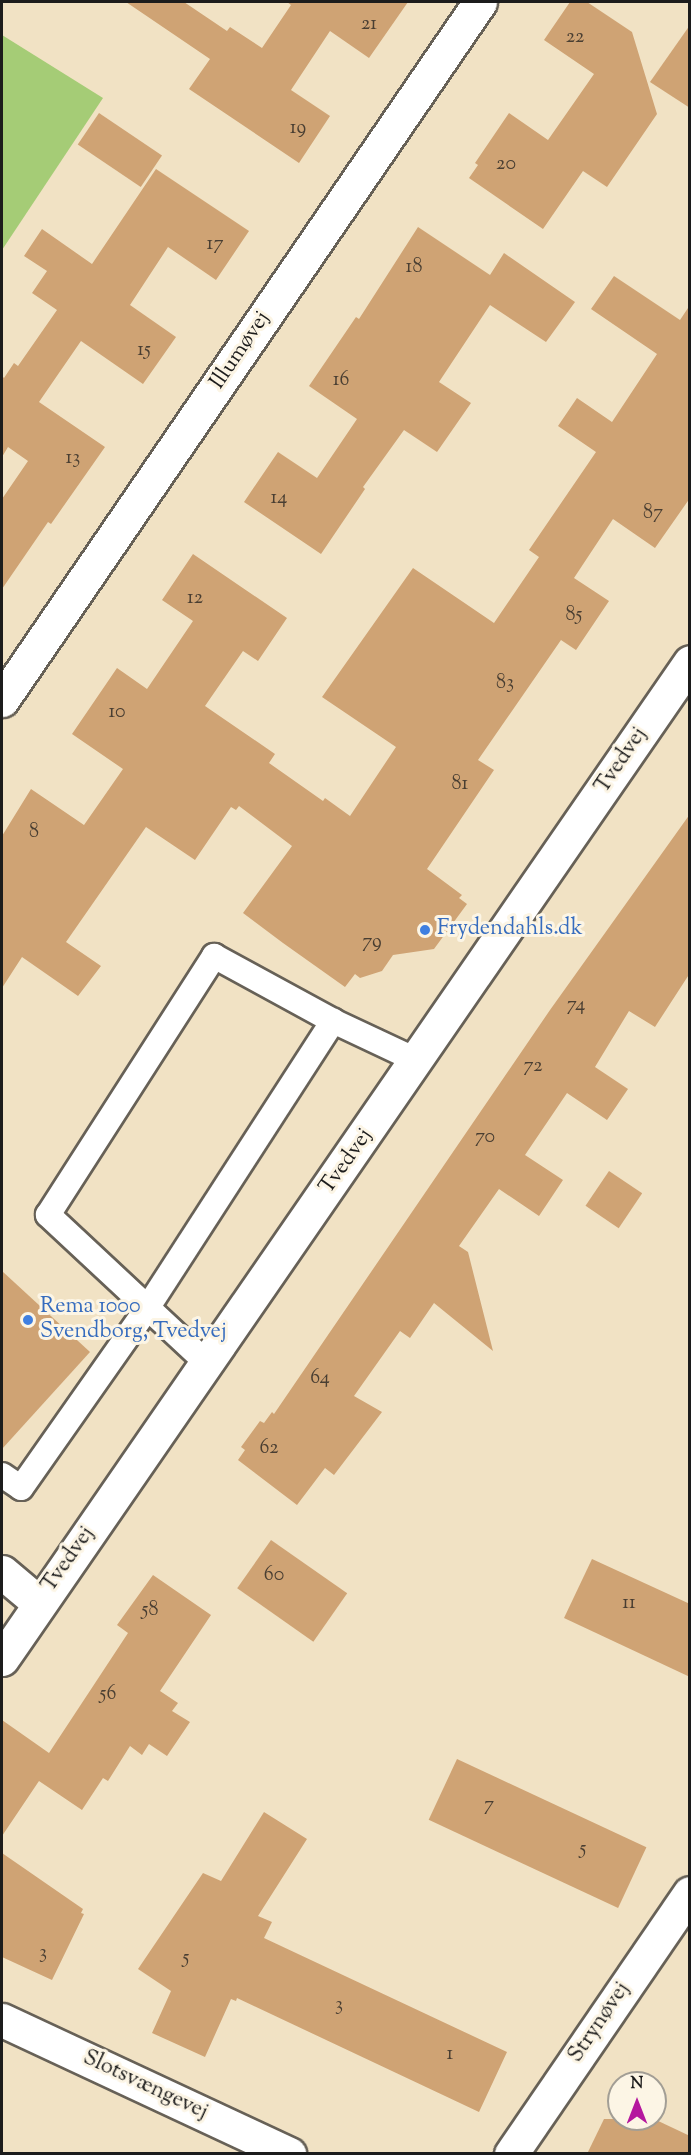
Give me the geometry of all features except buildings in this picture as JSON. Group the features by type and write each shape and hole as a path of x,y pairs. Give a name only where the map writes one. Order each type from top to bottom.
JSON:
{"street":[{"name":"Illumøvej","path":"2,700 480,2"},
{"name":"Tvedvej","path":"2,1659 39,1602 208,1364 690,662"},
{"path":"2,1572 39,1602"},
{"name":"Strynøvej","path":"511,2154 690,1893"},
{"name":"Slotsvængevej","path":"2,2020 289,2154"}],"lane":[{"path":"208,1364 48,1215 214,956 333,1021 417,1060"},
{"path":"2,1475 21,1488 147,1307 333,1021"}],"green space":[{"path":"2,35 103,98 2,250"}],"place":[{"name":"Frydendahls.dk","path":"425,930"},
{"name":"Rema 1000 Svendborg, Tvedvej","path":"28,1320"}]}
